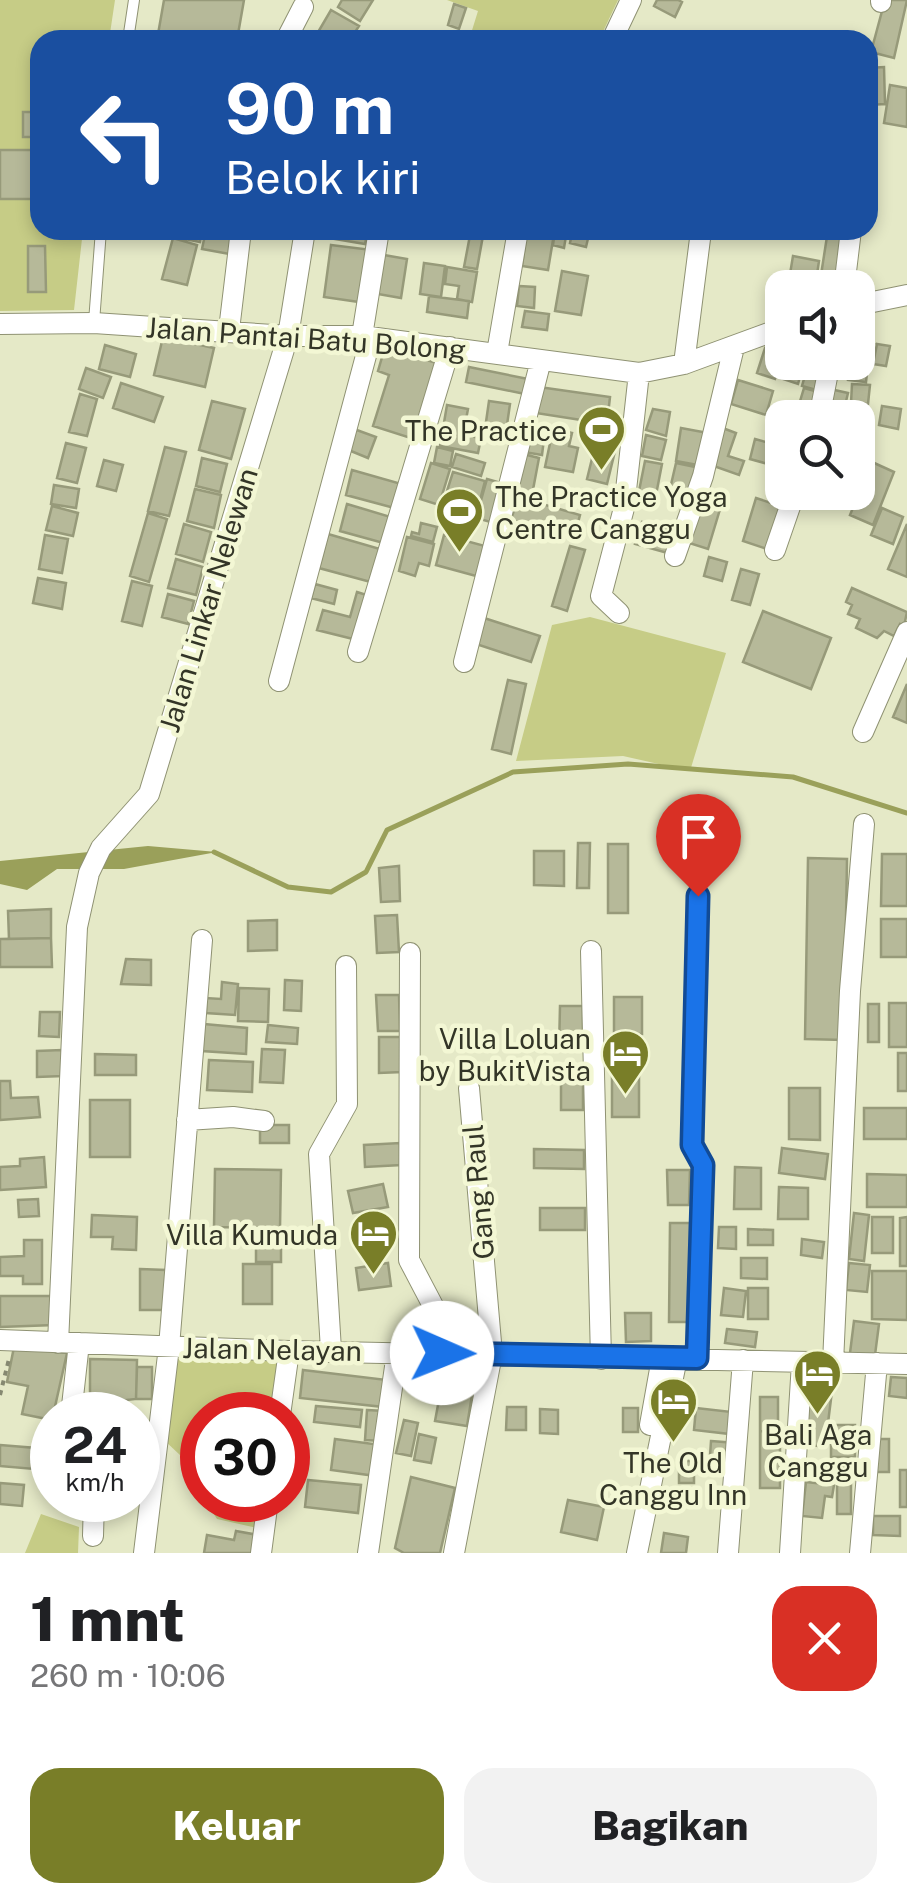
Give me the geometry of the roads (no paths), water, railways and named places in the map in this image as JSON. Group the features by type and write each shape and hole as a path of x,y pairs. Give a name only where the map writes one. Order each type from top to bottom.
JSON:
{"street":[{"path":"617,30 631,0"},
{"path":"291,30 303,7"},
{"path":"229,330 240,240"},
{"name":"Jalan Linkar Nelewan","path":"58,1343 77,927 89,873 101,848 149,794 288,336 303,240"},
{"path":"278,681 366,336 378,240"},
{"path":"497,353 516,240"},
{"path":"684,364 699,240"},
{"path":"846,270 850,240"},
{"path":"875,302 907,295"},
{"name":"Jalan Pantai Batu Bolong","path":"0,324 94,324 288,336 366,336 639,373 684,364 765,335"},
{"path":"358,652 450,347"},
{"path":"675,556 702,476 734,347"},
{"path":"464,662 541,360"},
{"path":"619,613 601,596 624,508 639,373"},
{"path":"775,550 789,510"},
{"path":"863,732 907,632"},
{"path":"833,1364 850,992 864,824"},
{"path":"636,1553 679,1358 703,1165 692,1145 698,896"},
{"path":"144,1553 170,1347 202,940"},
{"path":"591,951 601,1359"},
{"path":"410,953 409,1260 440,1320 442,1353"},
{"path":"331,1350 319,1154 347,1104 346,966"},
{"name":"Gang Raul","path":"454,1553 492,1354 469,1088"},
{"path":"187,1120 246,1117 264,1122"},
{"name":"Jalan Nelayan","path":"7,1340 289,1351 907,1364"},
{"path":"74,1392 80,1343"},
{"path":"283,1392 289,1351"},
{"path":"368,1553 398,1352"},
{"path":"626,1553 679,1358"},
{"path":"728,1553 743,1360"},
{"path":"790,1553 802,1363"},
{"path":"860,1553 877,1363"},
{"path":"93,1522 93,1536"},
{"path":"261,1553 265,1522"}],"lane":[{"path":"130,30 134,0"},
{"path":"94,324 100,240"}],"waterway":[{"path":"214,852 288,887 331,892 366,872 387,830 513,772 628,764 793,777 907,813"}],"place":[{"name":"The Practice","path":"602,472"},
{"name":"The Practice Yoga Centre Canggu","path":"460,554"},
{"name":"Villa Loluan by BukitVista","path":"626,1096"},
{"name":"Villa Kumuda","path":"373,1276"},
{"name":"Bali Aga Canggu","path":"818,1416"},
{"name":"The Old Canggu Inn","path":"673,1444"}]}
